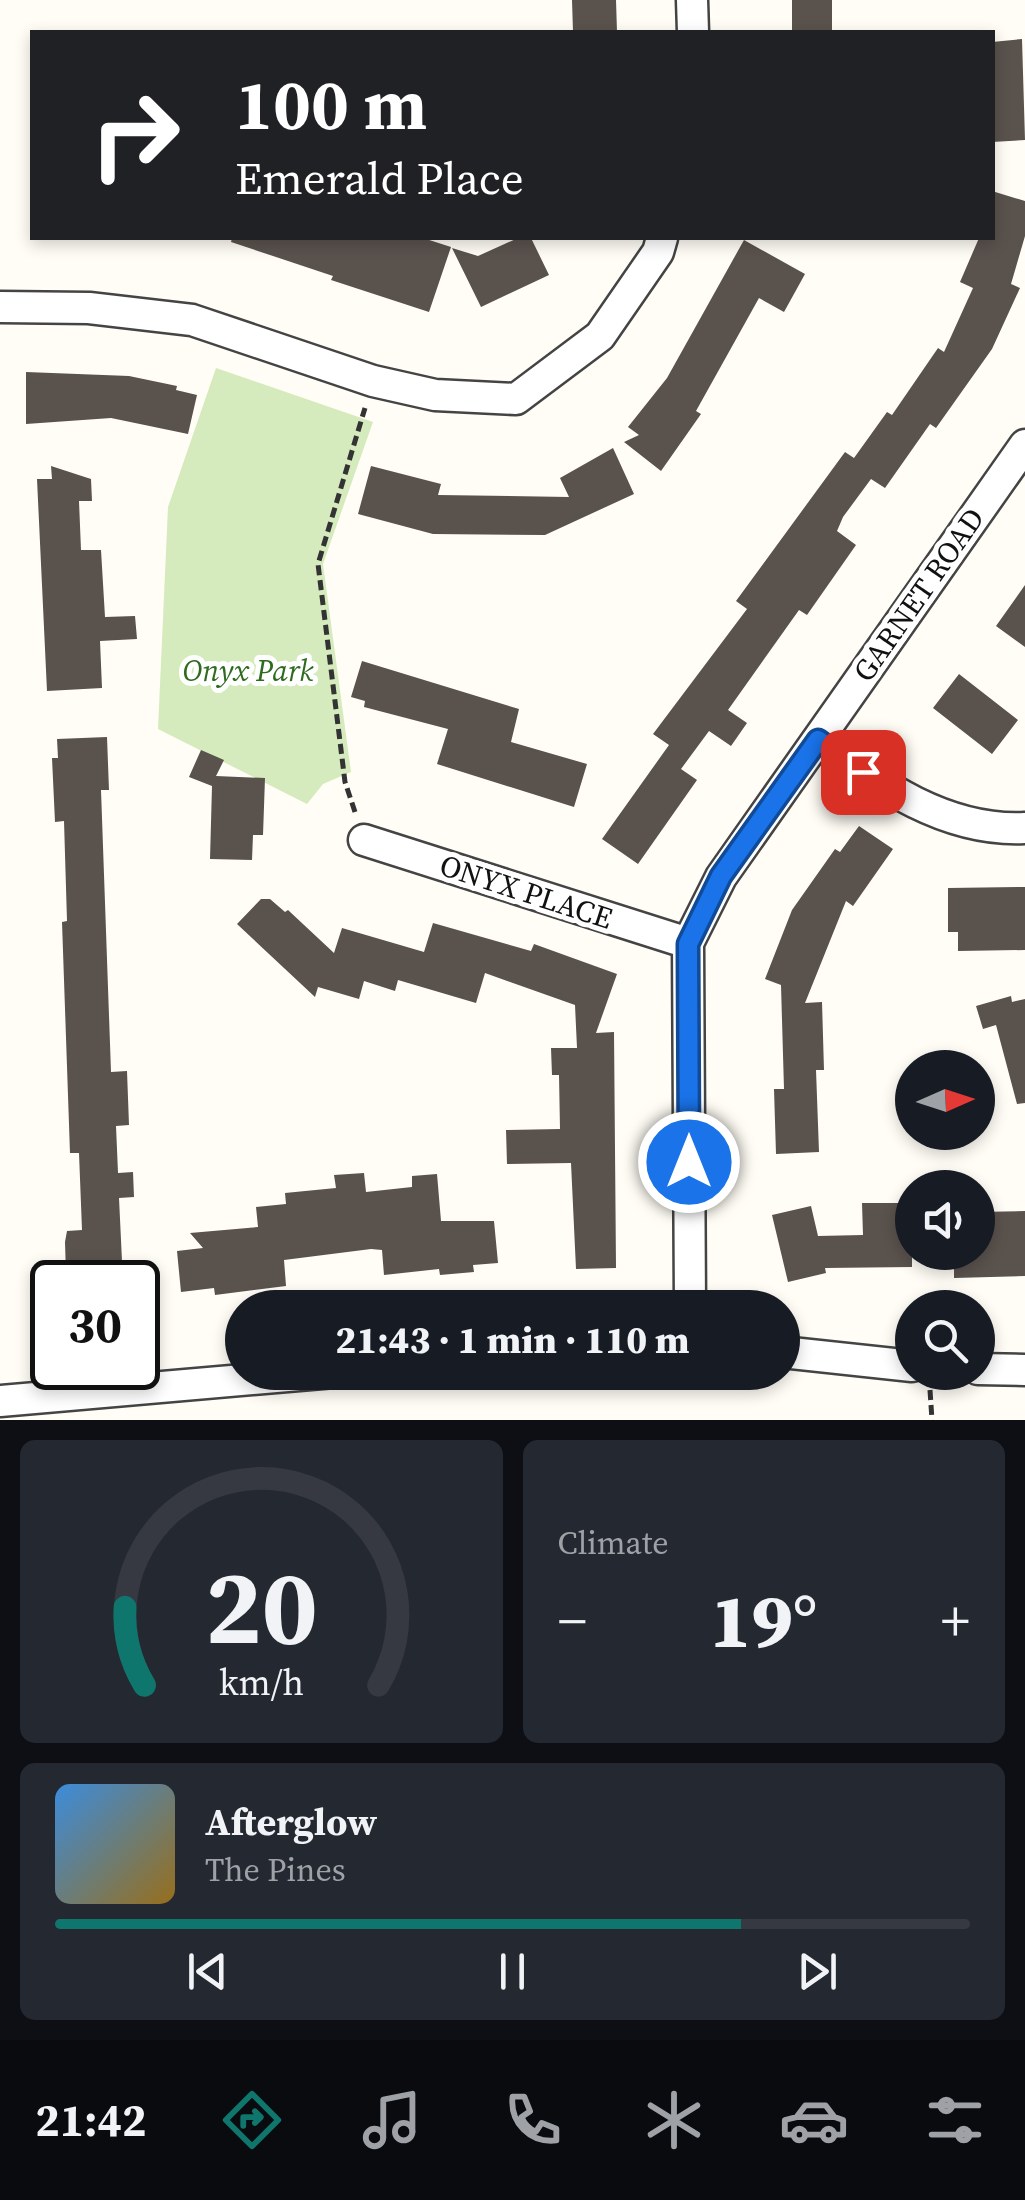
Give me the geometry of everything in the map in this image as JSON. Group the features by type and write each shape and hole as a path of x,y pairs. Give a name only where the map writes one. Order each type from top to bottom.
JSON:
{"street":[{"path":"692,0 694,30"},
{"path":"0,307 89,308 192,320 373,381 435,395 516,399 600,336 658,252 661,240"},
{"name":"GARNET ROAD","path":"690,1290 688,944 721,876 1025,445"},
{"path":"818,740 916,805 978,825 1025,828"},
{"name":"ONYX PLACE","path":"364,840 688,944"},
{"path":"800,1354 895,1364"},
{"path":"995,1369 1025,1370"},
{"path":"0,1401 225,1381"}],"path":[{"path":"364,840 345,782 318,564 373,381"},
{"path":"930,1390 932,1420"}],"green space":[{"name":"Onyx Park","path":"216,368 373,422 323,564 351,772 323,784 307,804 158,729 168,507"}],"building":[{"path":"572,0 616,0 617,30 573,30"},
{"path":"792,0 832,0 832,30 792,30"},
{"path":"1022,39 1025,140 995,142 995,42"},
{"path":"995,192 1025,201 1025,236 1011,284 1020,288 992,349 936,428 930,424 885,488 871,479 843,517 837,531 856,545 807,615 799,610 728,710 747,723 731,746 709,731 681,769 697,780 638,864 602,839 669,745 653,734 747,609 736,601 845,452 854,458 887,412 892,415 938,348 944,352 973,288 960,282 978,240 995,240"},
{"path":"429,240 451,247 429,312 231,242"},
{"path":"514,240 532,240 549,275 481,307 452,248 478,256"},
{"path":"744,240 805,274 784,312 759,298 696,411 701,414 661,471 624,442 639,435 628,427 667,378"},
{"path":"26,372 129,376 177,386 176,390 197,395 188,434 111,418 26,424"},
{"path":"613,448 634,494 545,535 433,534 358,514 371,466 441,484 438,495 569,497 560,478"},
{"path":"51,466 91,479 92,501 79,501 81,550 101,550 105,617 135,616 137,639 100,641 102,688 47,691 37,479 52,479"},
{"path":"1025,585 1025,647 996,626"},
{"path":"362,661 519,709 511,742 587,764 574,807 437,764 448,729 364,707 365,701 351,697"},
{"path":"959,674 1018,720 992,754 933,708"},
{"path":"107,737 109,790 101,790 111,1072 127,1071 129,1125 116,1126 118,1173 133,1172 134,1197 119,1198 122,1260 66,1260 67,1231 82,1230 79,1153 70,1153 62,922 67,921 64,821 55,822 52,758 58,758 57,739"},
{"path":"201,750 224,760 216,776 265,778 263,835 253,835 252,860 210,859 212,786 189,777"},
{"path":"859,826 893,849 853,906 846,901 805,1003 822,1002 824,1070 816,1070 819,1152 776,1154 774,1089 784,1089 781,985 765,979 792,910 835,849 840,852"},
{"path":"1025,887 1025,950 958,951 958,932 948,932 948,888"},
{"path":"261,899 270,899 285,912 288,910 334,953 342,928 424,952 433,923 531,951 534,944 617,974 596,1033 614,1032 616,1268 576,1269 571,1163 507,1164 506,1130 560,1129 559,1075 552,1075 551,1048 577,1048 575,1005 485,973 476,1003 398,980 395,991 364,981 359,999 318,987 315,997 237,924"},
{"path":"1011,996 1012,1002 1025,999 1025,1103 1017,1104 996,1025 983,1029 976,1006"},
{"path":"364,1173 366,1192 412,1187 412,1176 437,1174 441,1221 494,1221 498,1263 473,1265 474,1272 440,1275 439,1269 384,1275 382,1250 371,1249 284,1260 286,1286 225,1290 225,1294 215,1295 214,1288 181,1292 177,1251 203,1248 190,1233 258,1227 256,1207 286,1204 285,1193 336,1188 334,1175"},
{"path":"862,1203 895,1203 895,1267 825,1268 826,1273 788,1282 772,1215 811,1206 818,1236 863,1235"},
{"path":"1025,1211 1025,1276 954,1278 954,1270 995,1270 995,1212"}],"route":[{"path":"689,1162 688,944 721,876 818,740 863,772"}]}
